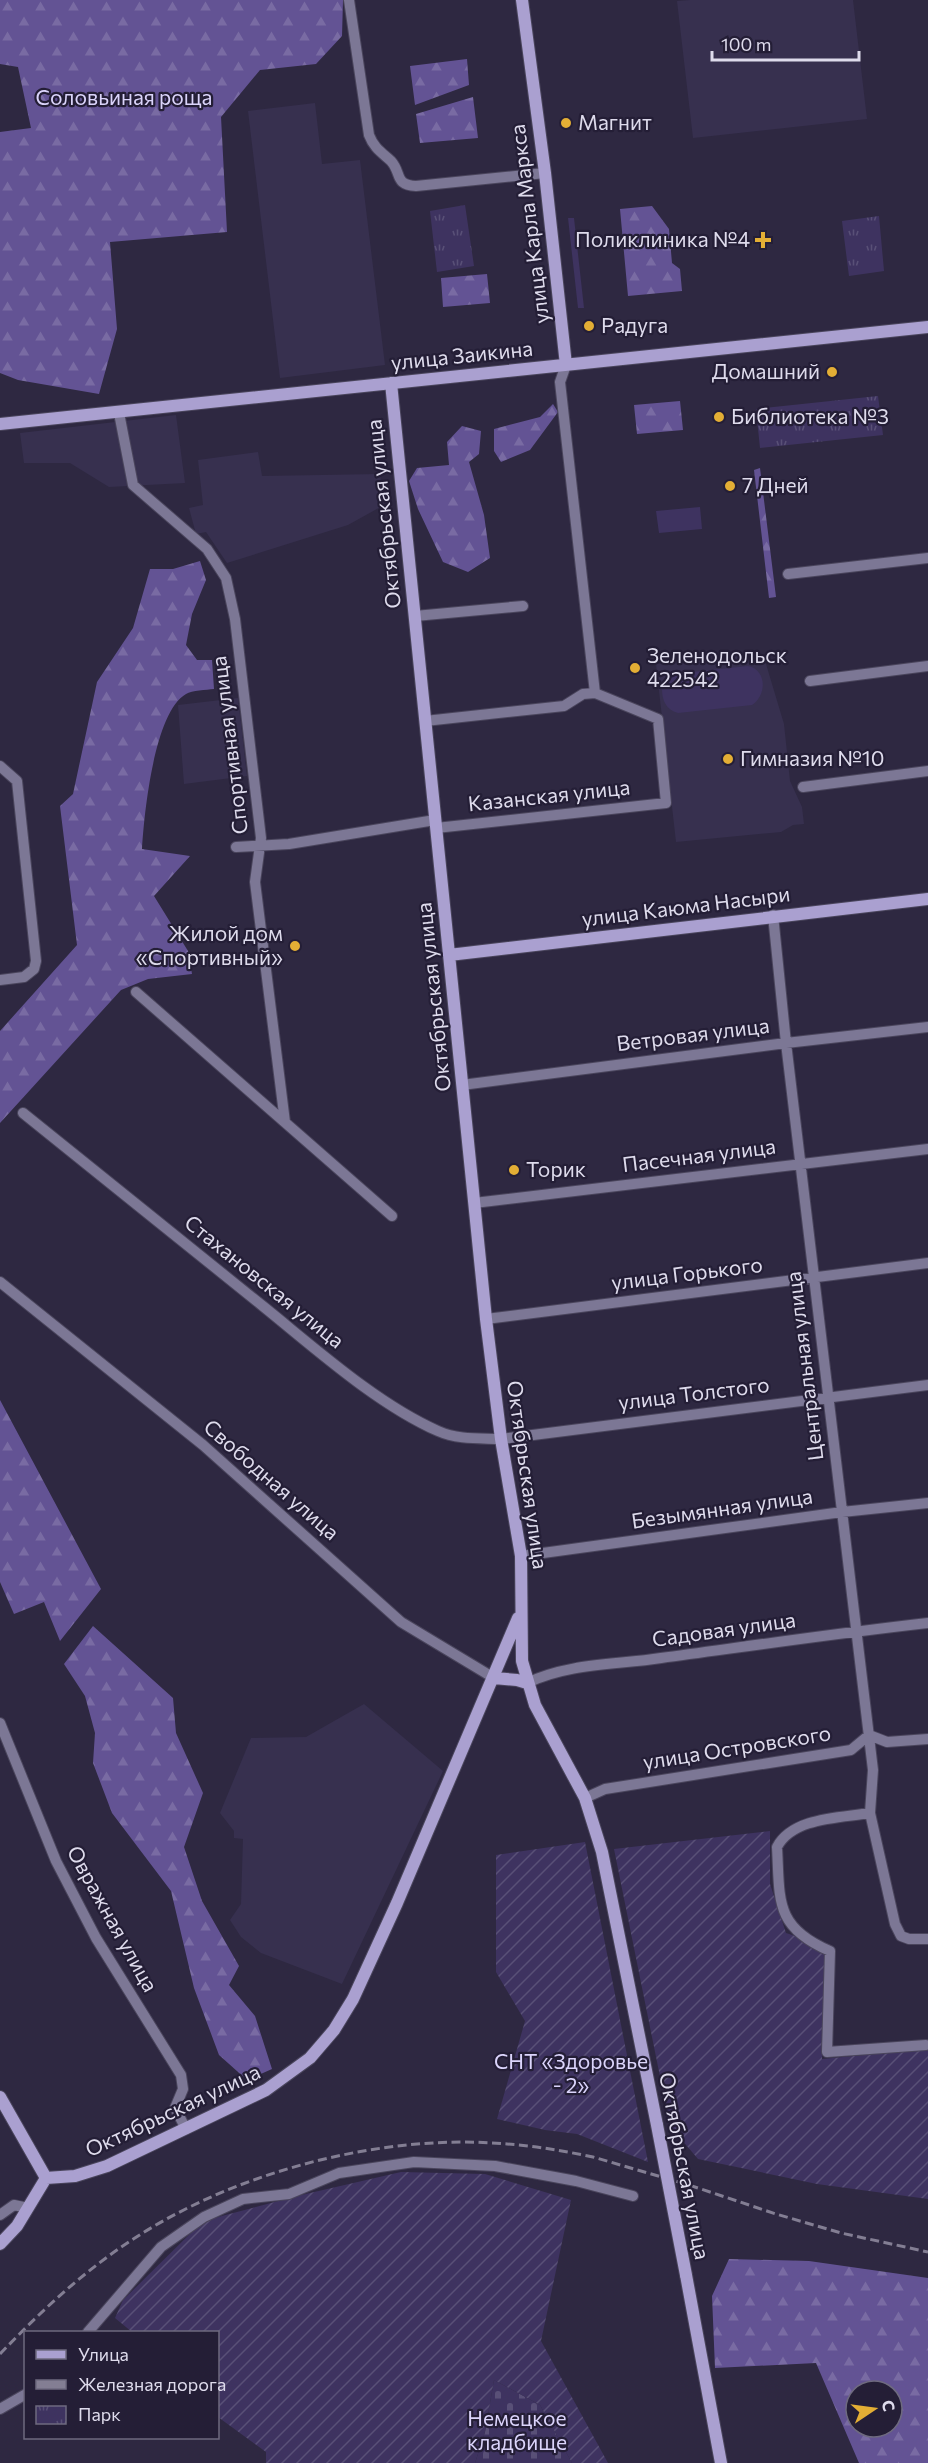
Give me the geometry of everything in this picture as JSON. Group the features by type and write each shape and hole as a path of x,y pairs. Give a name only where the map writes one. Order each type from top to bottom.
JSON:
{"main road":[{"name":"улица Карла Маркса","path":"522,0 545,173 566,365"},
{"name":"улица Заикина","path":"0,424 928,327"},
{"name":"Октябрьская улица","path":"391,383 486,1319 501,1439 521,1556 522,1653 527,1683 546,1728 585,1798 602,1852 721,2463"},
{"path":"0,416 19,422"},
{"name":"улица Каюма Насыри","path":"449,955 773,915 928,899"},
{"name":"Октябрьская улица","path":"46,2178 92,2172 266,2091 310,2058 334,2030 353,1999 397,1904 494,1678 522,1606"},
{"name":"Свободная улица","path":"494,1678 527,1683"},
{"path":"0,2097 46,2178 17,2226 0,2244"}],"street":[{"path":"349,0 369,135 376,148 392,162 399,180 407,186 545,173"},
{"name":"улица Карла Маркса","path":"566,365 560,382 595,693"},
{"name":"Спортивная улица","path":"119,413 134,485 207,549 226,578 235,619 261,838 255,882 285,1122"},
{"path":"788,574 928,558"},
{"path":"415,616 523,606"},
{"path":"810,681 928,666"},
{"path":"425,721 564,706 583,694 595,693"},
{"name":"Казанская улица","path":"236,847 436,824 666,803 658,719 595,693"},
{"path":"0,766 17,781 36,961 34,969 24,977 0,980"},
{"path":"803,787 928,771"},
{"name":"Центральная улица","path":"773,915 800,1164 873,1770 870,1813 895,1924 901,1936 909,1939 928,1938"},
{"path":"135,992 392,1216"},
{"name":"Ветровая улица","path":"462,1085 786,1042 928,1027"},
{"name":"Стахановская улица","path":"23,1113 293,1332 381,1398 441,1432 462,1437 501,1439"},
{"name":"Пасечная улица","path":"474,1203 928,1149"},
{"name":"улица Горького","path":"486,1319 928,1263"},
{"name":"Свободная улица","path":"0,1282 203,1445 401,1622 494,1678"},
{"name":"улица Толстого","path":"501,1439 928,1385"},
{"name":"Безымянная улица","path":"521,1556 842,1512 928,1503"},
{"name":"Садовая улица","path":"527,1683 546,1674 575,1668 928,1623"},
{"name":"Овражная улица","path":"0,1723 56,1861 96,1938 181,2075 183,2089 176,2108 186,2128"},
{"path":"869,1735 887,1742 928,1739"},
{"name":"улица Островского","path":"585,1798 605,1789 851,1750 869,1735"},
{"path":"870,1813 806,1825 792,1830 781,1838 777,1847 781,1908 797,1932 830,1951 827,2052 926,2045"},
{"path":"89,2331 161,2247 204,2217 243,2199 289,2194 339,2173 414,2162 495,2166 576,2181 633,2196"},
{"path":"0,2215 14,2205 28,2208"},
{"path":"0,2409 24,2395"}],"shaded area":[{"path":"853,0 867,119 693,138 677,1"},
{"path":"315,103 322,164 360,160 385,365 280,378 248,111"},
{"path":"176,415 185,483 109,487 70,463 24,463 20,433"},
{"path":"258,452 262,476 380,474 384,505 348,525 227,563 206,532 196,534 189,508 203,505 198,460"},
{"name":"Гимназия №10","path":"763,654 784,724 790,781 802,807 804,824 793,825 781,832 676,842 656,664"},
{"path":"238,698 247,776 184,784 178,705"},
{"path":"364,1704 443,1771 342,1984 261,1953 241,1937 230,1920 241,1904 243,1839 234,1838 234,1831 220,1813 251,1738 306,1737"}],"green space":[{"name":"Соловьиная роща","path":"0,0 343,0 342,36 316,64 260,70 221,117 227,232 110,242 117,329 99,394 18,380 0,373 0,132 31,128 18,67 0,64"},
{"path":"467,59 469,85 415,105 410,66"},
{"path":"473,97 478,138 420,143 416,114"},
{"path":"465,205 474,266 437,272 430,211"},
{"path":"652,206 669,229 672,263 680,269 682,291 628,296 620,209"},
{"path":"879,216 884,271 849,276 842,221"},
{"path":"568,218 574,218 584,308 578,308"},
{"path":"487,274 490,303 443,307 441,278"},
{"path":"878,396 883,435 760,448 756,409"},
{"path":"680,401 683,430 637,434 634,405"},
{"path":"553,404 558,412 530,450 501,462 494,451 494,429 540,417"},
{"path":"462,426 481,431 479,454 469,462 484,515 490,558 468,572 443,562 418,509 409,481 417,468 449,465 447,442"},
{"path":"760,468 776,597 769,598 754,470"},
{"path":"700,507 702,529 659,533 656,511"},
{"path":"200,561 206,580 192,614 186,645 197,660 212,660 214,689 186,694 175,704 166,721 148,790 142,849 190,856 154,896 188,951 192,974 148,979 121,990 0,1123 0,1031 77,945 60,806 73,794 97,682 133,628 150,569 173,569"},
{"path":"748,666 759,672 763,683 757,701 752,705 678,713 670,710 664,701 662,689 674,674"},
{"path":"0,1400 101,1589 60,1641 44,1602 14,1614 0,1582"},
{"path":"93,1626 173,1698 176,1733 203,1793 184,1847 202,1901 239,1966 229,1985 255,2016 272,2069 247,2080 219,2055 194,1988 171,1891 112,1813 93,1763 95,1733 85,1696 64,1664"},
{"path":"770,1831 770,1884 786,1933 826,1946 822,2059 928,2049 928,2199 817,2184 698,2159 670,2126 614,1849"},
{"name":"СНТ «Здоровье - 2»","path":"585,1842 648,2162 577,2134 545,2130 497,2119 525,2021 496,1972 496,1855"},
{"path":"401,2172 485,2174 571,2200 541,2341 608,2463 572,2463 540,2405 494,2380 485,2432 475,2463 266,2463 266,2452 219,2418 219,2331 131,2331 115,2318 123,2300 203,2221"},
{"path":"729,2259 809,2261 928,2278 928,2463 859,2463 849,2439 904,2439 904,2379 844,2379 844,2428 816,2363 715,2368 712,2296"},
{"name":"Немецкое кладбище","path":"494,2380 540,2405 572,2463 475,2463 485,2432"}],"railway":[{"path":"0,2354 48,2306 83,2276 119,2248 178,2213 222,2192 268,2175 316,2161 413,2144 461,2142 507,2144 593,2157 841,2233 928,2252"}],"place":[{"name":"Магнит","path":"566,123"},
{"name":"Поликлиника №4","path":"763,240"},
{"name":"Радуга","path":"589,326"},
{"name":"Домашний","path":"832,372"},
{"name":"Библиотека №3","path":"719,417"},
{"name":"7 Дней","path":"730,486"},
{"name":"Зеленодольск 422542","path":"635,668"},
{"name":"Гимназия №10","path":"728,759"},
{"name":"Жилой дом «Спортивный»","path":"295,946"},
{"name":"Торик","path":"514,1170"}]}
